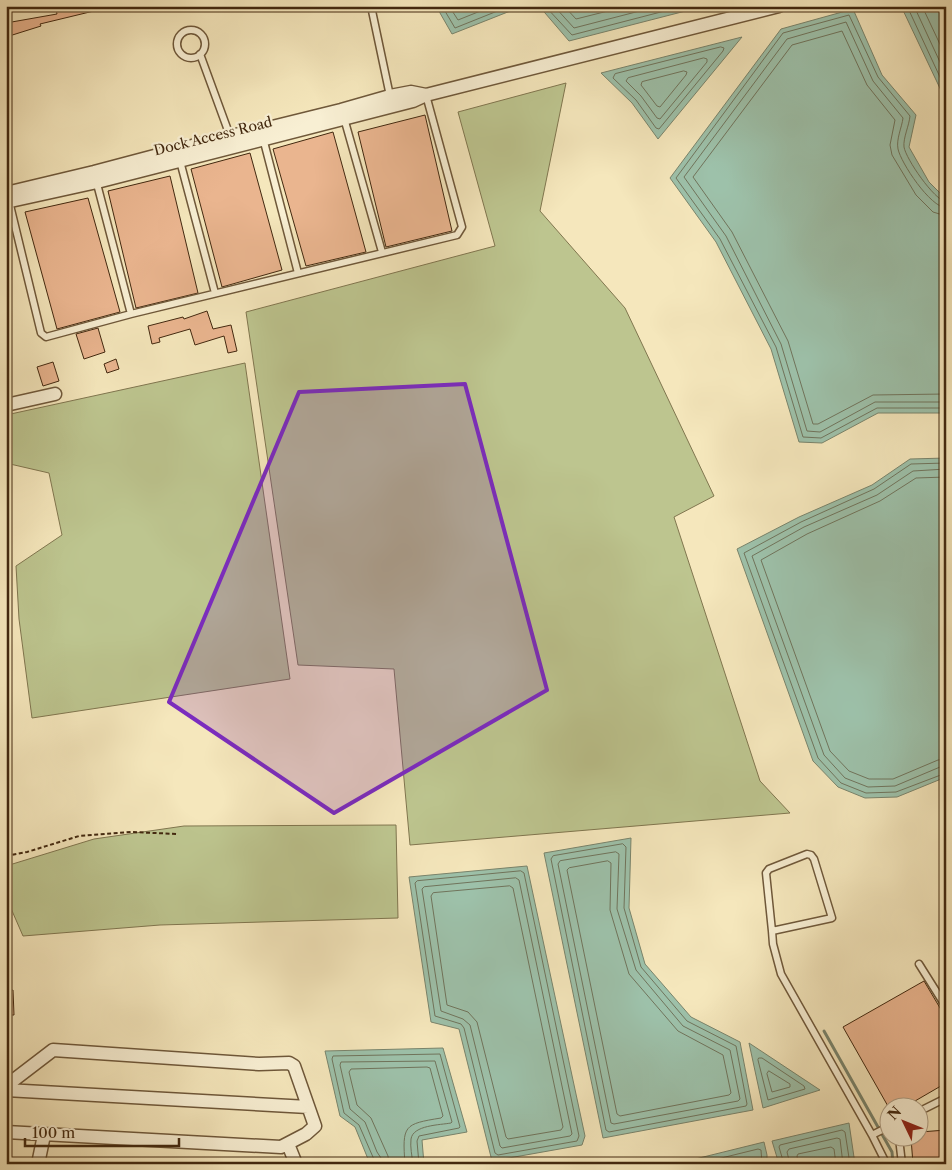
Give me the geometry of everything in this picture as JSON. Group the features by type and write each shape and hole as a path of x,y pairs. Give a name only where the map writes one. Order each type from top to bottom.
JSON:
{"street":[{"name":"Dock Access Road","path":"7,197 96,177 342,114 413,101 426,94 779,6"},
{"name":"Dock Access Road","path":"342,114 390,96 411,92 426,94"},
{"name":"Dock Access Road","path":"179,155 230,136 262,134"},
{"path":"6,405 55,394"},
{"path":"6,1088 53,1050 259,1064 289,1063 294,1066 315,1126 306,1134 281,1147 6,1132"},
{"path":"6,1088 308,1107"},
{"path":"38,1164 44,1135"},
{"path":"288,1144 296,1164"}],"lane":[{"path":"371,6 390,96"},
{"path":"195,30 201,34 204,48 200,54 194,58 186,57 180,53 177,47 177,39 181,33 195,30"},
{"path":"200,54 230,136"},
{"path":"7,197 41,333 46,337 298,272 457,235 462,228 426,94"},
{"path":"342,114 382,252"},
{"path":"262,134 298,272"},
{"path":"179,155 215,293"},
{"path":"96,177 132,314"},
{"path":"772,931 832,918 814,859 811,855 807,854 769,869 766,873 773,944 781,974 802,1014 877,1133 884,1164"},
{"path":"919,964 946,1007"},
{"path":"930,1106 946,1098"},
{"path":"900,1148 902,1164"}],"path":[{"path":"6,856 27,852 79,836 130,832 178,834"}],"highlighted area":[{"path":"465,384 547,690 334,813 169,702 299,392"}],"shaded area":[{"path":"566,83 540,211 625,308 714,496 674,517 760,781 790,813 410,845 394,669 298,665 246,312 495,246 458,112"},
{"path":"245,363 290,679 32,718 19,619 16,566 62,535 49,473 10,464 6,453 6,415"},
{"path":"396,825 398,918 160,925 23,936 6,897 6,866 94,839 184,826"}],"water":[{"path":"436,6 523,6 452,34"},
{"path":"539,6 705,6 569,41"},
{"path":"901,6 946,6 946,101"},
{"path":"853,9 882,75 916,115 909,147 929,182 946,199 946,413 878,413 822,443 799,442 771,349 716,242 670,178 781,29"},
{"path":"742,37 658,139 632,103 601,73"},
{"path":"946,458 946,777 897,797 865,798 838,787 813,761 737,549 799,517 872,485 910,459"},
{"path":"631,838 629,908 645,964 691,1017 740,1042 753,1110 603,1138 544,853"},
{"path":"527,866 585,1136 582,1145 492,1161 459,1029 431,1022 409,877"},
{"path":"749,1043 820,1090 763,1108"},
{"path":"443,1048 467,1132 422,1140 424,1164 372,1164 368,1159 355,1127 340,1116 325,1051"},
{"path":"849,1123 855,1164 779,1164 772,1141"},
{"path":"764,1142 767,1164 675,1164"}],"building":[{"path":"68,6 98,6 98,10 40,24 41,26 6,37 6,23 57,14 56,10"},
{"path":"425,115 452,231 386,247 358,132"},
{"path":"333,132 366,252 306,266 273,149"},
{"path":"250,153 282,270 222,287 191,169"},
{"path":"170,176 198,293 136,308 108,191"},
{"path":"88,198 120,312 57,329 25,212"},
{"path":"207,311 213,329 231,325 237,351 228,353 224,336 195,345 190,329 159,338 160,342 152,344 148,326 183,317 184,319"},
{"path":"98,328 105,352 84,359 76,334"},
{"path":"116,359 119,369 107,373 104,364"},
{"path":"53,362 59,381 43,386 37,367"},
{"path":"924,981 946,1018 946,1083 920,1098 883,1098 843,1027"},
{"path":"13,990 14,1015 6,1015 6,991"},
{"path":"946,1130 946,1164 913,1164 912,1148 930,1148 930,1131"}],"waterway":[{"path":"824,1031 892,1152 893,1164"}]}
